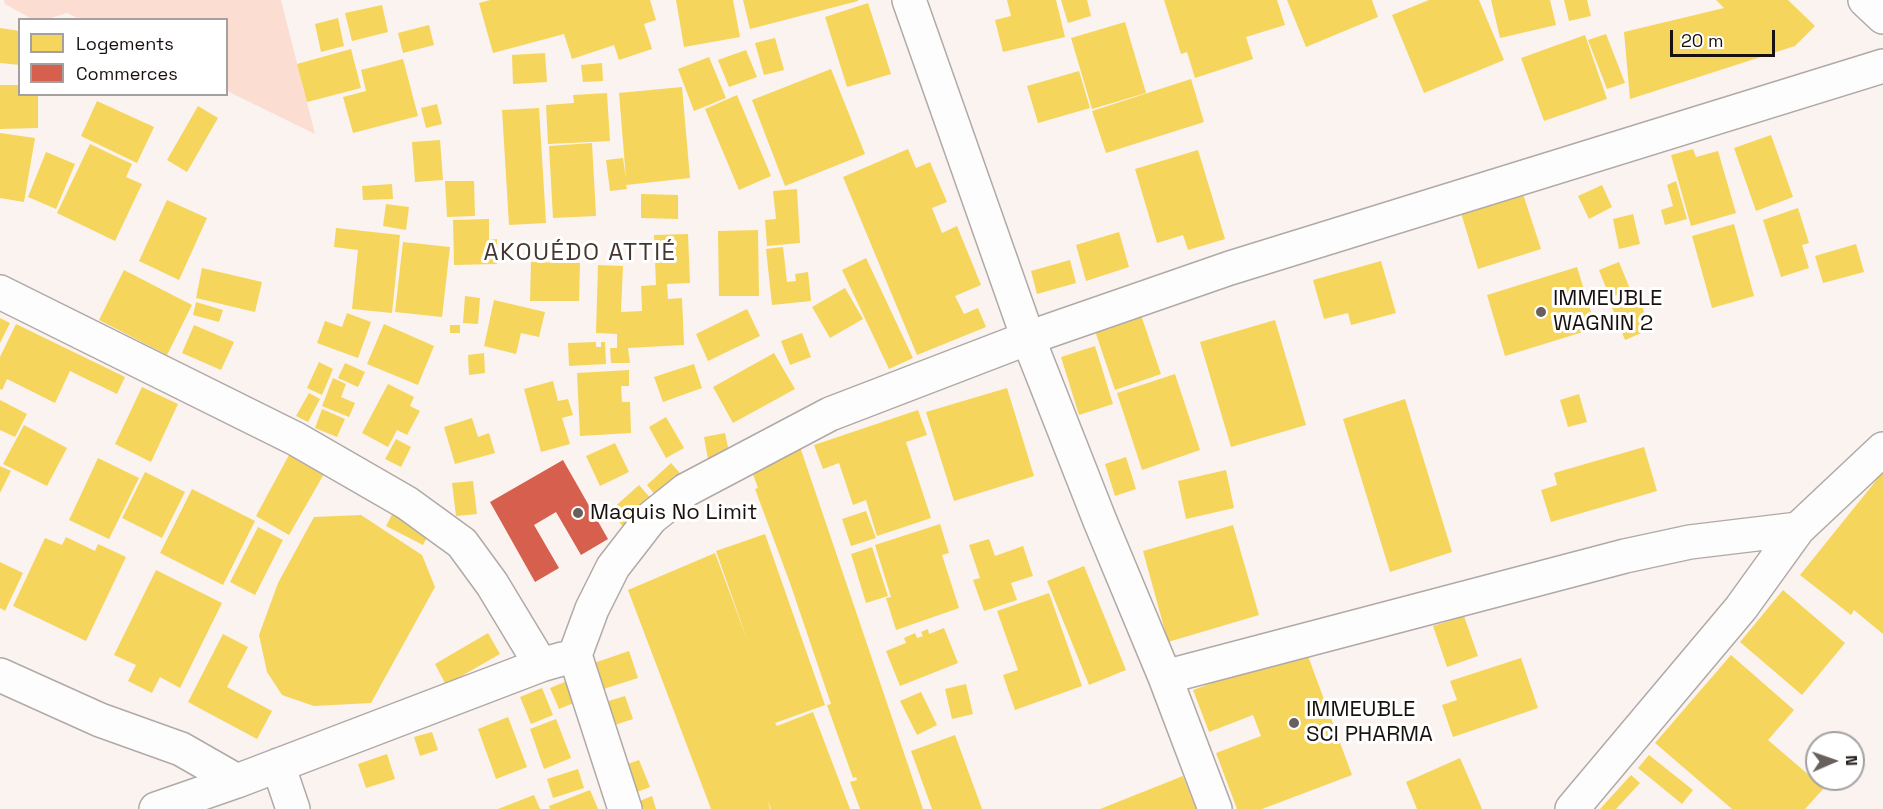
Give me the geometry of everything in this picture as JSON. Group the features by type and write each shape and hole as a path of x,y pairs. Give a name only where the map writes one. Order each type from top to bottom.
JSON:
{"street":[{"path":"909,0 1028,338 1165,677 1215,809"},
{"path":"1865,0 1883,17"},
{"path":"625,809 575,655 592,609 613,567 651,518 686,490 830,414 1028,338 1230,268 1883,66"},
{"path":"0,292 296,438 407,503 462,543 492,584 541,665"},
{"path":"1572,809 1741,608 1798,529 1883,449"},
{"path":"1165,677 1625,556 1690,542 1798,529"},
{"path":"156,809 237,781 541,665 575,655"},
{"path":"0,675 100,720 181,749 237,781"},
{"path":"278,765 293,809"}],"shaded area":[{"path":"4,0 281,0 315,134 228,91 228,18 77,18 67,13 51,18 30,18 5,4"}],"building: Logements":[{"path":"490,0 650,0 656,20 644,24 652,49 619,60 614,45 572,59 564,34 493,53 479,3"},
{"path":"676,0 733,0 740,37 684,47"},
{"path":"743,0 858,0 858,1 750,29"},
{"path":"1007,0 1056,0 1065,37 1003,52 995,20 1011,16"},
{"path":"1061,0 1087,0 1091,16 1068,23"},
{"path":"1164,0 1277,0 1285,25 1246,37 1253,59 1195,78 1187,52 1181,54"},
{"path":"1287,0 1372,0 1378,17 1306,47"},
{"path":"1429,0 1479,0 1504,60 1424,93 1392,15"},
{"path":"1491,0 1550,0 1556,25 1500,38"},
{"path":"1564,0 1587,0 1591,16 1569,21"},
{"path":"1716,0 1788,0 1815,26 1795,46 1630,99 1624,32 1724,8"},
{"path":"868,3 891,74 847,87 825,17"},
{"path":"382,5 388,32 352,41 345,13"},
{"path":"338,18 344,46 321,52 315,24"},
{"path":"1125,22 1146,93 1092,109 1071,38"},
{"path":"429,25 434,45 403,53 398,33"},
{"path":"0,28 18,31 18,65 0,63"},
{"path":"1606,34 1625,83 1607,89 1588,40"},
{"path":"1585,35 1607,99 1544,121 1521,58"},
{"path":"775,38 784,70 764,75 755,43"},
{"path":"351,49 361,88 307,102 297,64"},
{"path":"746,50 757,77 729,87 718,60"},
{"path":"545,53 547,82 513,84 512,55"},
{"path":"709,57 726,98 694,111 678,69"},
{"path":"403,59 418,116 353,133 343,97 366,91 361,70"},
{"path":"602,63 603,81 583,82 581,65"},
{"path":"831,69 865,154 785,186 752,100"},
{"path":"1079,71 1090,108 1038,123 1027,86"},
{"path":"1191,79 1204,122 1106,153 1092,111"},
{"path":"0,85 18,85 18,96 38,96 38,128 0,129"},
{"path":"682,87 690,178 626,185 627,189 610,191 606,160 623,158 626,179 619,93"},
{"path":"607,93 610,141 548,144 546,105 574,103 573,95"},
{"path":"737,95 771,176 739,190 705,109"},
{"path":"97,101 154,127 137,163 81,136"},
{"path":"437,104 442,124 426,128 421,108"},
{"path":"198,106 218,118 187,172 167,160"},
{"path":"539,108 546,223 509,225 502,110"},
{"path":"0,133 35,138 24,202 0,198"},
{"path":"1771,135 1793,197 1756,211 1734,148"},
{"path":"440,140 443,180 415,182 412,142"},
{"path":"592,143 596,216 553,218 549,146"},
{"path":"90,144 132,164 126,177 142,184 115,241 57,213"},
{"path":"908,149 916,168 930,162 947,202 932,208 942,233 957,226 981,285 955,296 964,314 978,308 986,327 917,355 843,177"},
{"path":"1693,149 1696,157 1718,151 1736,213 1691,226 1671,155"},
{"path":"1198,150 1225,239 1188,250 1183,235 1157,243 1135,169"},
{"path":"46,152 75,164 56,209 28,197"},
{"path":"445,181 474,181 475,216 447,217"},
{"path":"1676,181 1687,219 1665,225 1661,210 1673,206 1667,185"},
{"path":"392,184 393,199 363,200 362,186"},
{"path":"1602,185 1612,207 1589,219 1578,196"},
{"path":"797,189 800,243 767,246 765,220 776,219 773,191"},
{"path":"641,194 678,195 678,219 641,218"},
{"path":"1523,194 1541,249 1478,269 1461,213"},
{"path":"167,200 207,218 179,280 139,261"},
{"path":"386,204 409,207 406,230 383,226"},
{"path":"1798,208 1809,243 1802,245 1809,268 1781,277 1763,220"},
{"path":"1633,214 1640,244 1619,249 1613,219"},
{"path":"489,219 489,240 497,239 497,264 454,265 453,220"},
{"path":"1734,224 1754,296 1712,308 1692,236"},
{"path":"336,228 400,235 392,313 352,309 358,250 334,247"},
{"path":"758,230 759,296 719,296 718,231"},
{"path":"1119,232 1129,267 1086,281 1076,245"},
{"path":"688,234 690,283 667,284 668,299 682,298 684,345 628,348 630,363 611,363 610,348 617,348 617,334 596,333 598,265 623,266 621,312 642,311 641,286 656,285 654,235"},
{"path":"403,242 450,247 442,317 395,312"},
{"path":"1856,244 1864,272 1823,283 1815,256"},
{"path":"783,247 787,282 796,281 795,274 808,272 811,301 772,305 766,249"},
{"path":"866,258 913,358 889,369 842,270"},
{"path":"1070,260 1076,283 1037,294 1031,271"},
{"path":"1381,261 1396,313 1351,325 1348,313 1324,319 1313,280"},
{"path":"531,262 580,263 579,301 530,301"},
{"path":"1619,262 1630,289 1610,298 1599,270"},
{"name":"IMMEUBLE WAGNIN 2","path":"1577,267 1596,328 1505,356 1487,295"},
{"path":"202,268 262,282 255,312 196,298"},
{"path":"124,270 192,305 167,355 99,320"},
{"path":"845,288 863,319 830,338 812,307"},
{"path":"1637,294 1651,329 1625,340 1611,305"},
{"path":"465,296 480,298 478,324 463,323"},
{"path":"494,300 545,312 539,337 521,333 516,354 484,346"},
{"path":"196,302 223,310 219,322 193,315"},
{"path":"747,309 760,336 708,361 696,334"},
{"path":"347,313 371,322 358,358 317,343 325,321 342,327"},
{"path":"1141,315 1161,374 1115,390 1095,331"},
{"path":"0,318 10,323 0,343"},
{"path":"1275,320 1306,425 1231,447 1200,342"},
{"path":"16,324 125,377 117,394 70,371 55,403 7,379 2,390 0,389 0,357"},
{"path":"384,324 434,346 418,385 367,364"},
{"path":"194,325 234,342 221,370 182,353"},
{"path":"450,325 460,325 460,333 450,333"},
{"path":"802,333 811,357 790,365 781,341"},
{"path":"596,342 596,347 601,347 601,342 605,342 606,364 569,366 568,343"},
{"path":"1095,346 1113,404 1079,415 1061,357"},
{"path":"484,353 485,373 469,375 468,355"},
{"path":"774,353 795,389 733,423 713,387"},
{"path":"319,362 333,369 322,395 307,388"},
{"path":"345,363 365,372 358,387 338,378"},
{"path":"694,364 702,388 663,402 654,377"},
{"path":"629,370 629,386 621,386 622,402 630,402 631,433 580,436 577,373"},
{"path":"1175,374 1200,450 1142,470 1117,393"},
{"path":"333,378 346,384 341,397 355,403 349,417 322,406"},
{"path":"553,381 558,401 568,399 573,415 562,418 570,444 541,452 524,389"},
{"path":"388,384 414,397 410,406 420,411 407,435 397,430 388,447 362,433"},
{"path":"142,387 178,404 151,462 115,444"},
{"path":"1007,388 1034,476 954,501 926,412"},
{"path":"309,393 320,399 308,422 296,416"},
{"path":"1579,394 1587,422 1568,427 1560,400"},
{"path":"1405,399 1452,552 1390,572 1343,419"},
{"path":"0,400 27,414 15,437 0,430"},
{"path":"322,409 345,419 337,437 315,428"},
{"path":"918,410 927,435 906,442 931,518 877,536 866,500 853,505 839,463 823,469 814,445"},
{"path":"666,417 684,448 666,458 649,427"},
{"path":"472,418 478,437 489,433 495,453 455,464 444,427"},
{"path":"24,425 67,448 47,486 3,464"},
{"path":"725,433 731,461 709,465 704,437"},
{"path":"396,439 411,447 401,467 385,459"},
{"path":"798,441 923,809 860,809 850,782 857,780 856,777 853,778 827,705 831,704 755,489 758,488 747,458"},
{"path":"615,443 629,472 600,486 586,456"},
{"path":"1644,447 1657,491 1551,522 1541,490 1557,485 1554,473"},
{"path":"289,455 324,474 289,535 256,516"},
{"path":"1126,457 1136,489 1115,496 1105,464"},
{"path":"98,458 139,478 109,539 69,520"},
{"path":"671,463 686,480 661,502 647,485"},
{"path":"0,466 11,471 0,493"},
{"path":"1226,470 1234,508 1186,519 1178,481"},
{"path":"145,472 185,492 162,538 122,518"},
{"path":"1883,472 1883,634 1854,610 1851,615 1800,575"},
{"path":"473,481 477,514 456,516 452,483"},
{"path":"639,485 655,503 625,529 610,511"},
{"path":"192,489 255,521 223,585 160,553"},
{"path":"396,507 433,526 423,545 386,526"},
{"path":"866,511 876,538 851,546 842,519"},
{"path":"361,515 422,555 435,587 371,703 314,706 282,695 267,672 259,635 278,583 314,517"},
{"path":"940,524 949,553 942,555 959,608 896,630 886,598 891,597 875,545"},
{"path":"1233,525 1259,615 1168,642 1143,551"},
{"path":"258,527 283,540 255,595 230,582"},
{"path":"765,534 825,705 775,723 777,726 813,712 850,809 771,809 768,801 770,809 711,809 628,590 715,553 748,642 716,551"},
{"path":"66,537 95,551 98,544 126,557 86,641 13,606 45,538 62,545"},
{"path":"989,539 995,556 1023,546 1033,576 1011,583 1017,600 984,611 973,580 980,578 969,545"},
{"path":"872,547 888,596 866,603 851,554"},
{"path":"0,562 23,573 5,611 0,608"},
{"path":"1084,566 1126,670 1089,685 1047,581"},
{"path":"156,570 222,603 180,688 160,677 152,693 128,681 136,665 114,655"},
{"path":"1783,590 1845,643 1802,695 1740,642"},
{"path":"1049,593 1082,686 1015,710 1003,675 1018,670 997,611"},
{"path":"1464,616 1478,656 1447,667 1433,626"},
{"path":"944,628 958,663 900,686 886,651 906,643 904,638 915,633 917,638 923,636 921,632 928,629 929,634"},
{"path":"488,633 500,654 446,685 435,664"},
{"path":"223,634 248,647 227,687 272,711 257,739 188,702"},
{"name":"IMMEUBLE SCI PHARMA","path":"1305,648 1352,775 1262,809 1237,809 1216,753 1261,736 1253,715 1209,732 1193,690"},
{"path":"629,651 638,678 597,691 588,665"},
{"path":"1731,655 1794,710 1768,740 1805,772 1805,791 1821,791 1805,809 1732,809 1655,743"},
{"path":"1521,658 1538,708 1453,737 1442,705 1457,700 1450,681"},
{"path":"567,681 576,702 559,709 550,688"},
{"path":"966,684 973,714 952,719 945,689"},
{"path":"542,688 553,715 531,724 520,697"},
{"path":"921,692 937,725 917,735 900,701"},
{"path":"625,696 633,719 609,727 602,703"},
{"path":"508,717 527,767 496,779 478,729"},
{"path":"556,719 571,758 544,769 530,729"},
{"path":"432,732 438,750 420,756 414,737"},
{"path":"955,735 982,809 932,809 911,751"},
{"path":"387,754 395,779 366,788 358,764"},
{"path":"1649,755 1693,790 1682,804 1638,768"},
{"path":"1460,758 1482,809 1417,809 1406,782"},
{"path":"639,760 650,787 632,794 622,766"},
{"path":"578,769 584,788 553,798 547,779"},
{"path":"1631,775 1640,783 1616,809 1600,809"},
{"path":"1183,776 1196,809 1100,809"},
{"path":"590,790 598,809 550,809 549,806"},
{"path":"534,795 540,809 498,809"},
{"path":"652,796 656,809 640,809 637,802"}],"building: Commerces":[{"path":"563,460 608,539 581,555 556,512 534,525 559,568 535,582 490,502"}],"place":[{"name":"IMMEUBLE WAGNIN 2","path":"1541,312"},
{"name":"Maquis No Limit","path":"578,513"},
{"name":"IMMEUBLE SCI PHARMA","path":"1294,723"}],"district":[{"name":"AKOUÉDO ATTIÉ","path":"580,253"}]}
